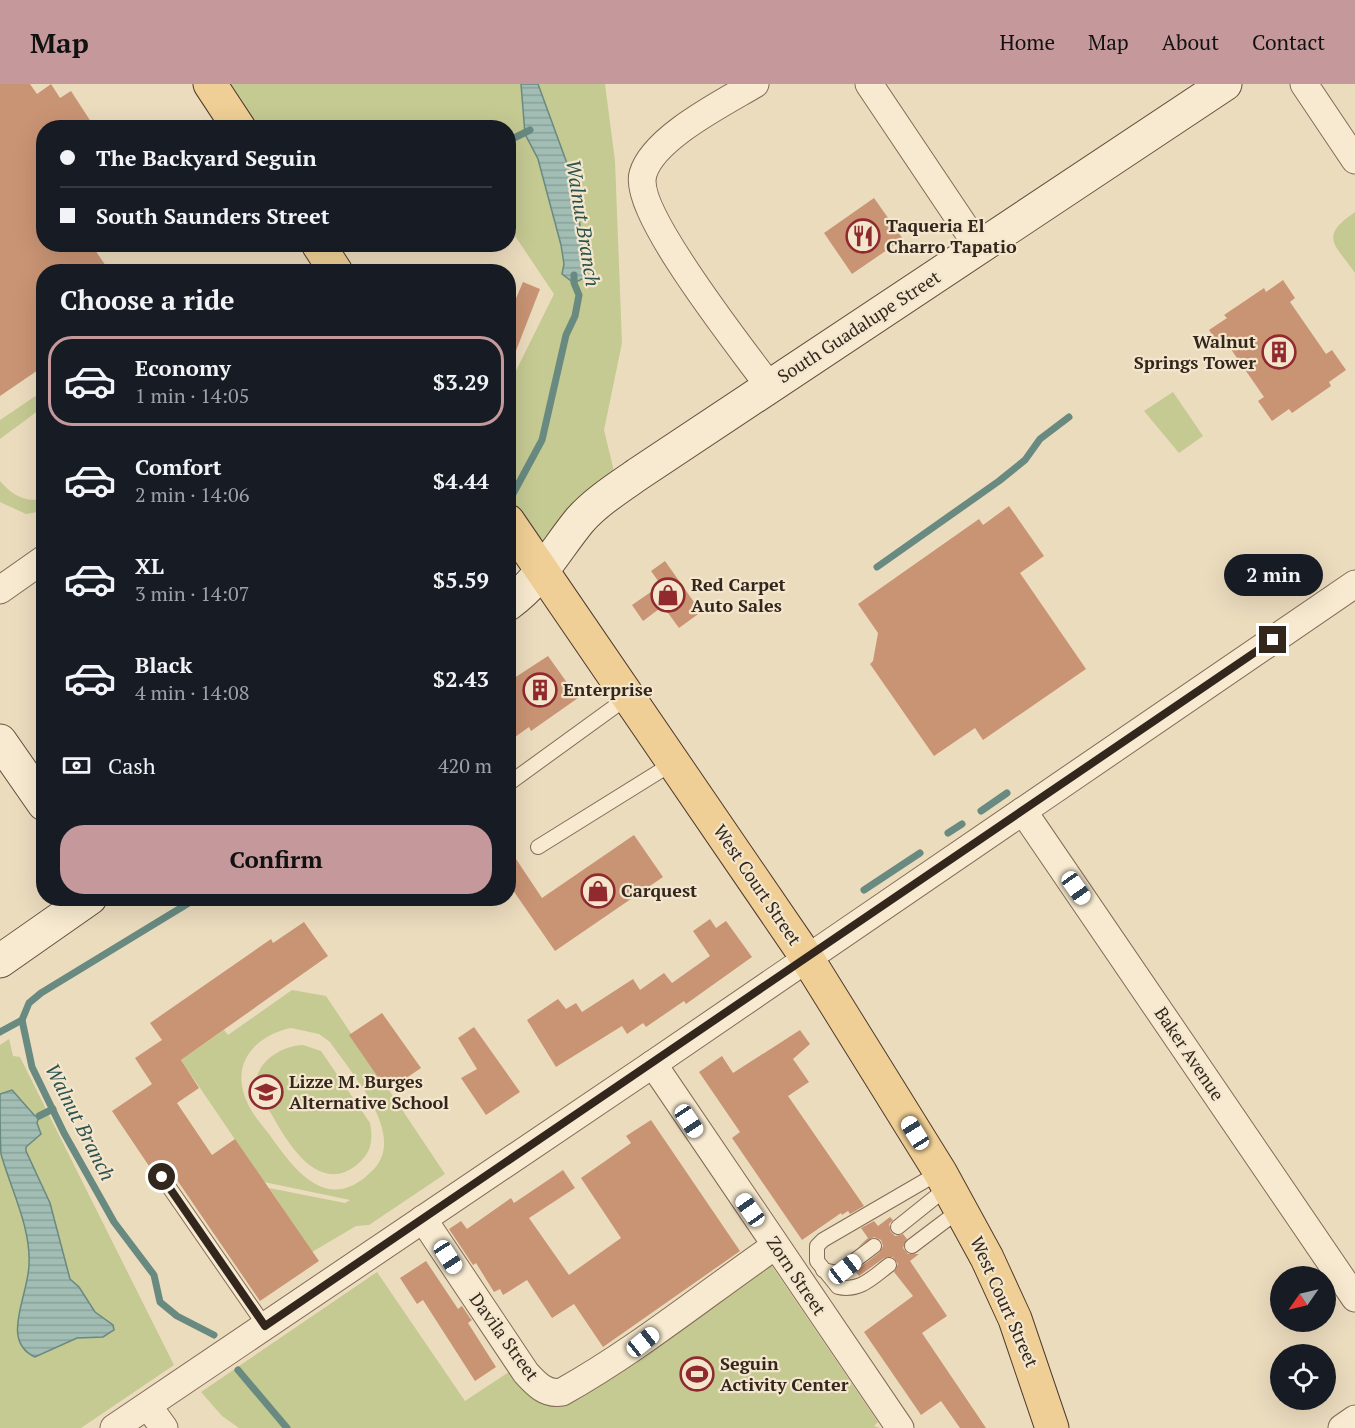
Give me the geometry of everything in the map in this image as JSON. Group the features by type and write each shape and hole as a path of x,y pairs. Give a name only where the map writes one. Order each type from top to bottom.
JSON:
{"main road":[{"path":"210,84 234,120"},
{"name":"West Court Street","path":"516,533 807,958 950,1189 1016,1319 1052,1428"}],"street":[{"path":"754,84 666,142 653,154 643,174 642,190 647,207 692,279 769,386"},
{"path":"869,84 979,248"},
{"name":"South Guadalupe Street","path":"516,597 543,572 580,520 594,506 638,474 1225,84"},
{"path":"1304,84 1355,160"},
{"path":"0,590 36,565"},
{"path":"114,1428 653,1064 1355,584"},
{"path":"0,741 36,793"},
{"name":"Baker Avenue","path":"1023,811 1355,1298"},
{"path":"0,961 79,906"},
{"name":"Zorn Street","path":"653,1064 900,1428"},
{"name":"Davila Street","path":"423,1219 513,1355 531,1378 548,1392 562,1392 629,1353 670,1320 775,1246"},
{"path":"148,1406 164,1428"},
{"path":"1342,1428 1355,1419"}],"lane":[{"path":"516,778 628,697"},
{"path":"538,846 673,763"},
{"path":"162,1177 265,1326"},
{"path":"898,1227 950,1189"},
{"path":"912,1246 950,1189"},
{"path":"888,1265 853,1289 838,1287 823,1270 816,1253 817,1246 823,1240 950,1189"},
{"path":"823,1270 838,1273 874,1246"}],"green space":[{"path":"209,84 605,84 615,161 622,343 604,430 618,488 543,572 516,532 516,371 554,294 516,237 516,120 234,120"},
{"path":"1355,212 1355,273 1336,247 1334,234 1337,228"},
{"path":"1173,392 1203,436 1179,453 1144,411"},
{"path":"36,396 36,412 0,439 0,420"},
{"path":"0,481 19,497 36,500 36,512 26,514 0,502"},
{"path":"292,990 326,996 445,1174 369,1225 356,1226 312,1252 269,1188 345,1203 350,1200 264,1182 181,1060 224,1030 228,1035","holes":["291,1028 319,1034 330,1042 362,1087 380,1122 384,1140 382,1156 373,1170 357,1183 341,1189 327,1189 314,1183 290,1162 248,1104 241,1077 248,1055 266,1038"]},
{"path":"9,1039 13,1056 20,1057 174,1365 81,1428 0,1428 0,1045"},
{"path":"303,1045 321,1051 370,1123 371,1139 367,1153 361,1161 347,1171 333,1174 320,1171 308,1164 288,1141 259,1092 257,1077 269,1058 282,1050"},
{"path":"767,1259 878,1422 874,1426 880,1428 239,1428 222,1416 201,1392 377,1272 465,1401 515,1368 543,1398"}],"water":[{"path":"521,84 538,84 576,188 583,255 588,276 574,283 562,274 564,264 561,245 538,159 525,134"},
{"path":"12,1090 35,1116 39,1116 37,1123 41,1134 26,1147 26,1151 50,1203 70,1279 79,1287 95,1312 113,1325 114,1330 103,1337 77,1338 35,1357 25,1350 19,1340 17,1329 28,1277 29,1251 24,1223 1,1154 0,1094"}],"building":[{"path":"0,84 30,84 37,94 51,84 60,98 71,91 90,120 36,120 36,252 96,252 105,264 36,264 36,371 0,396"},
{"name":"Taqueria El Charro Tapatio","path":"874,198 903,239 852,274 824,233"},
{"name":"Walnut Springs Tower","path":"1283,280 1295,298 1290,302 1326,354 1332,350 1346,370 1329,382 1331,386 1292,413 1289,409 1272,421 1258,401 1264,397 1228,345 1222,349 1209,330 1227,318 1224,315 1264,288 1266,292"},
{"path":"523,282 540,289 516,351 516,298"},
{"path":"1009,506 1044,556 1020,573 1086,669 983,740 975,728 934,756 870,664 873,661 878,633 858,604 979,519 983,525"},
{"name":"Red Carpet Auto Sales","path":"665,561 701,612 679,628 663,606 643,621 632,605 661,585 651,571"},
{"name":"Enterprise","path":"548,656 578,698 531,731 529,727 516,736 516,677"},
{"name":"Carquest","path":"634,835 663,877 555,951 516,895 516,859 542,898"},
{"path":"710,919 716,928 726,921 752,957 686,1004 684,1001 646,1027 643,1023 627,1034 622,1026 556,1067 527,1020 558,999 566,1009 576,1003 582,1012 633,979 640,990 664,973 672,983 710,956 693,931"},
{"path":"304,922 328,956 181,1060 199,1088 177,1103 212,1155 235,1139 319,1261 260,1301 164,1161 151,1169 112,1111 152,1084 135,1058 162,1040 150,1023 271,939 273,943"},
{"path":"382,1013 421,1068 396,1085 392,1080 384,1086 349,1035"},
{"path":"474,1027 520,1092 486,1115 461,1078 477,1069 458,1038"},
{"path":"800,1030 810,1044 793,1059 809,1082 788,1096 864,1206 850,1214 848,1211 842,1215 841,1213 802,1240 732,1138 740,1132 699,1072 722,1056 733,1073"},
{"path":"651,1120 740,1251 603,1347 574,1304 552,1318 527,1280 503,1295 500,1289 494,1292 476,1263 473,1265 449,1229 461,1221 467,1229 511,1198 514,1203 563,1170 575,1188 529,1218 569,1275 621,1238 581,1178 631,1143 626,1136"},
{"path":"890,1217 893,1220 889,1224 891,1232 895,1236 903,1234 907,1239 903,1248 908,1254 919,1254 910,1261 947,1316 922,1333 986,1428 960,1428 941,1401 921,1415 864,1332 913,1296 894,1272 898,1264 893,1257 884,1258 859,1276 855,1271 879,1253 883,1246 881,1240 874,1237 858,1247 868,1238 861,1228 874,1221 878,1226"},
{"path":"426,1261 458,1309 462,1306 472,1320 468,1323 496,1367 475,1381 423,1300 417,1304 400,1278"}],"waterway":[{"path":"516,137 530,130"},
{"name":"Walnut Branch","path":"516,488 542,440 566,335 575,316 579,295 574,283 574,275"},
{"path":"877,567 999,481 1025,460 1040,439 1069,417"},
{"path":"981,811 1007,793"},
{"path":"948,833 962,824"},
{"path":"864,890 920,853"},
{"name":"Walnut Branch","path":"184,906 41,993 29,1003 22,1020 32,1067 64,1133 114,1222 154,1275 160,1302 177,1316 214,1335"},
{"path":"0,1032 22,1020"},
{"path":"39,1116 53,1109"},
{"name":"Walnut Branch","path":"238,1370 287,1428"}],"place":[{"name":"Taqueria El Charro Tapatio","path":"863,236"},
{"name":"Walnut Springs Tower","path":"1279,352"},
{"name":"Red Carpet Auto Sales","path":"668,595"},
{"name":"Enterprise","path":"540,690"},
{"name":"Carquest","path":"598,891"},
{"name":"Lizze M. Burges Alternative School","path":"266,1092"},
{"name":"Seguin Activity Center","path":"697,1374"}],"route":[{"path":"162,1177 265,1326 1273,640"}]}
